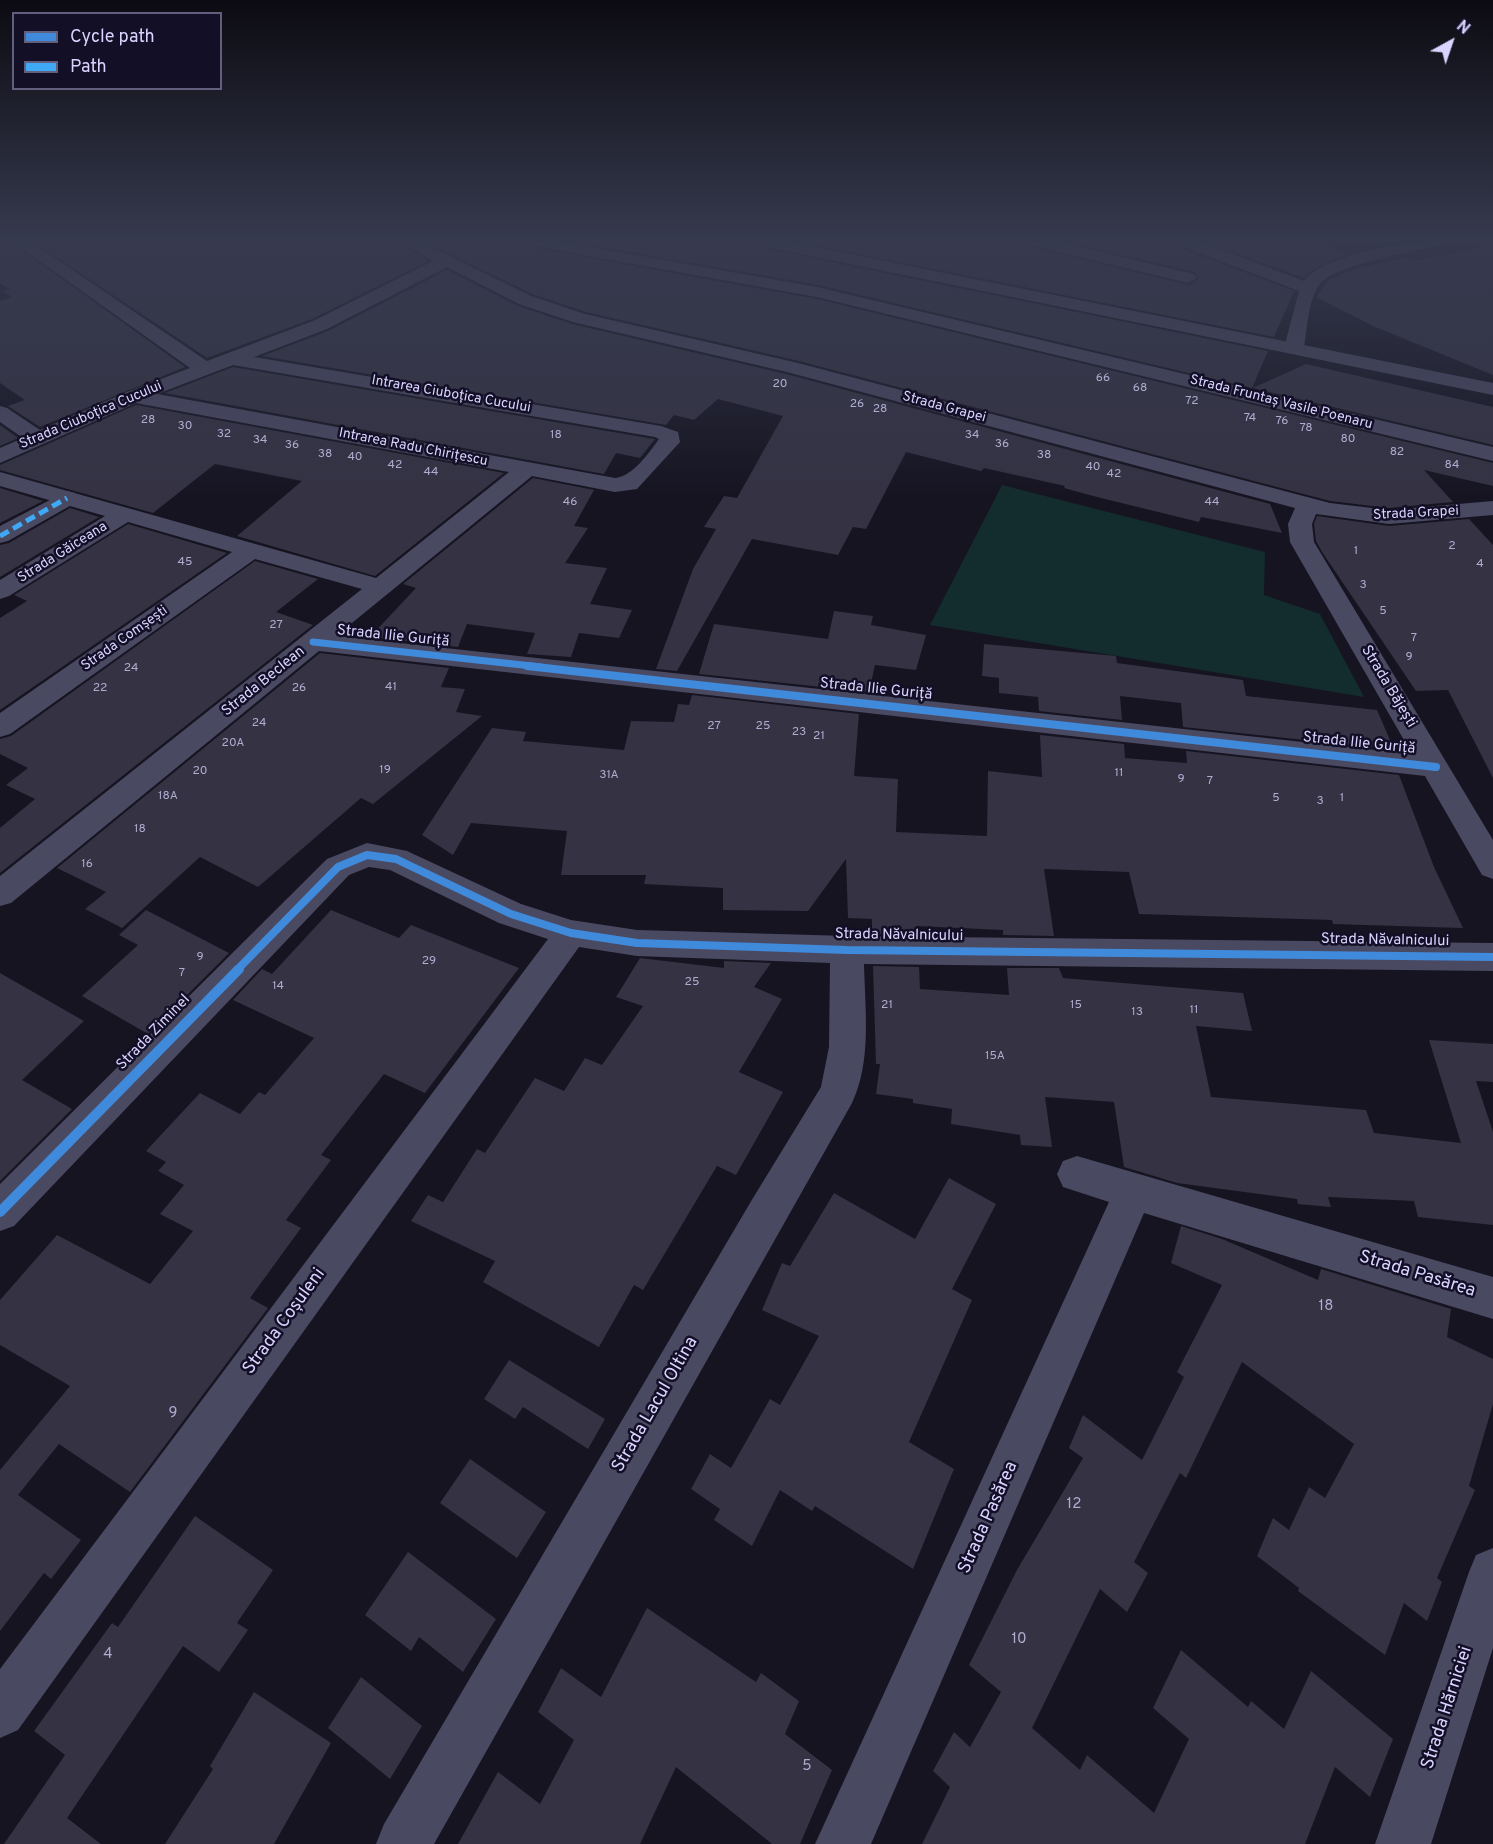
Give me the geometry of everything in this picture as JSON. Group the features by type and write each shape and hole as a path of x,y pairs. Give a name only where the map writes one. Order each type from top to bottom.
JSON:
{"street":[{"path":"145,328 204,369"},
{"name":"Strada Ciuboțica Cucului","path":"0,456 134,396 312,328"},
{"name":"Strada Grapei","path":"622,328 791,368 1308,505 1370,517 1484,509"},
{"name":"Strada Fruntaș Vasile Poenaru","path":"967,328 1493,454"},
{"path":"1195,328 1493,389"},
{"path":"1294,348 1299,328"},
{"name":"Intrarea Ciuboțica Cucului","path":"231,358 661,432 670,436"},
{"name":"Intrarea Radu Chirițescu","path":"134,396 615,485 629,484 669,442 670,436"},
{"path":"0,412 37,438"},
{"name":"Strada Beclean","path":"0,894 527,469"},
{"path":"0,479 382,587"},
{"path":"0,536 67,498"},
{"name":"Strada Băjești","path":"1308,505 1300,524 1302,542 1493,867"},
{"path":"1484,509 1493,531"},
{"name":"Strada Găiceana","path":"0,591 125,514"},
{"name":"Strada Comșești","path":"0,727 251,550"},
{"name":"Strada Ilie Guriță","path":"313,642 1436,767"},
{"name":"Strada Năvalnicului","path":"328,876 345,862 356,858 367,855 388,857 511,914 571,933 637,943 847,950 1493,957"},
{"name":"Strada Ziminel","path":"0,1212 328,876"},
{"name":"Strada Coșuleni","path":"0,1712 571,933"},
{"name":"Strada Lacul Oltina","path":"405,1844 767,1211 839,1091 845,1070 847,1047 847,950"},
{"name":"Strada Pasărea","path":"1077,1174 1493,1298"},
{"name":"Strada Pasărea","path":"843,1844 1134,1191"},
{"name":"Strada Hărniciei","path":"1403,1844 1493,1572"}],"green space":[{"path":"1002,485 1265,552 1264,595 1320,614 1364,697 930,625"}],"building":[{"path":"0,328 131,328 185,367 40,427 8,406 25,400 0,383"},
{"path":"162,328 288,328 207,358"},
{"path":"334,328 589,328 786,374 1270,504 1282,533 1201,517 1199,522 1097,497 1064,488 1065,486 984,468 981,471 906,452 866,529 853,527 838,555 752,539 677,671 656,669 693,569 716,529 704,527 724,496 737,498 783,416 718,399 694,420 674,415 666,425 262,356"},
{"path":"656,328 937,328 1493,463 1493,486 1424,470 1453,502 1389,508 1330,501 799,361"},
{"path":"999,328 1155,328 1268,351 1252,388"},
{"path":"1229,328 1278,328 1274,337"},
{"path":"1378,328 1493,328 1493,375"},
{"path":"1306,364 1493,407 1493,445 1253,388"},
{"path":"233,367 655,439 640,458 616,453 604,474 165,393"},
{"path":"136,405 504,473 375,576 237,536 302,481 215,464 153,513 0,470 0,465"},
{"path":"0,425 18,438 0,446"},
{"path":"533,478 594,490 574,526 588,528 565,563 607,568 590,604 632,610 619,638 579,633 571,657 527,654 535,633 467,624 458,647 370,637 416,588 403,584"},
{"path":"0,488 43,501 0,523"},
{"path":"70,508 99,517 0,577 0,545 9,543"},
{"path":"1317,516 1389,526 1469,519 1493,545 1493,778 1448,690 1416,691 1322,552 1316,541 1314,524"},
{"path":"128,524 227,553 0,710 0,618 27,601 14,595"},
{"path":"255,561 318,579 276,612 313,625 0,873 0,828 35,799 6,785 28,768 0,754 0,739 11,736"},
{"path":"834,611 873,616 871,625 926,635 916,670 875,665 869,692 699,674 714,624 828,639"},
{"path":"984,644 1116,656 1117,663 1243,680 1246,696 1377,710 1393,747 1388,746 1389,749 1183,727 1181,703 1120,696 1122,720 1039,711 1038,697 999,693 999,678 982,676"},
{"path":"320,653 449,668 441,687 465,689 456,712 482,716 373,804 361,798 258,887 200,857 122,928 85,909 106,892 57,868"},
{"path":"692,695 859,714 854,776 898,779 896,832 987,836 988,771 1042,777 1040,735 1124,744 1125,758 1187,763 1186,751 1399,775 1434,867 1463,928 1333,924 1332,920 1139,914 1129,872 1044,869 1054,936 1003,935 1003,930 916,926 917,935 872,934 872,919 848,918 846,859 808,911 723,910 723,888 644,884 646,875 561,875 567,831 471,823 453,855 422,835 492,728 526,732 523,741 624,750 631,721 674,722 678,704 689,705"},
{"path":"146,910 229,953 148,1034 82,996 138,945 119,935"},
{"path":"331,910 399,938 411,925 519,968 425,1093 384,1074 321,1155 331,1160 286,1220 301,1228 250,1298 268,1308 130,1492 59,1444 18,1495 81,1540 51,1579 44,1573 0,1631 0,1470 70,1386 0,1345 0,1300 57,1235 150,1284 193,1231 160,1214 184,1185 158,1171 166,1162 146,1151 200,1093 240,1114 259,1092 265,1095 314,1038 233,1000 262,969 272,974"},
{"path":"640,958 724,968 724,961 771,963 754,987 782,999 739,1072 783,1092 736,1175 717,1166 643,1290 634,1285 599,1347 483,1282 495,1261 411,1221 428,1195 443,1202 477,1149 485,1153 535,1078 564,1091 585,1058 602,1065 643,1006 616,997"},
{"path":"873,966 919,967 920,989 1009,995 1007,968 1059,968 1063,978 1243,993 1252,1031 1196,1026 1211,1097 1366,1110 1374,1133 1461,1143 1429,1040 1493,1044 1493,1082 1476,1081 1493,1132 1493,1225 1418,1217 1414,1201 1328,1197 1331,1207 1298,1204 1297,1199 1177,1183 1124,1167 1114,1102 1045,1097 1052,1147 1021,1145 1020,1135 951,1124 952,1109 913,1103 913,1099 876,1094 880,1064 876,1064"},
{"path":"0,973 84,1021 22,1080 72,1109 0,1181"},
{"path":"949,1178 996,1204 952,1289 972,1300 909,1442 954,1469 913,1569 815,1506 812,1511 780,1490 752,1546 714,1520 720,1509 691,1489 710,1454 731,1468 770,1399 780,1405 819,1336 762,1310 782,1263 790,1266 834,1193 915,1239"},
{"path":"1181,1226 1222,1239 1318,1280 1321,1269 1451,1309 1447,1337 1493,1359 1493,1404 1469,1486 1475,1490 1437,1578 1442,1582 1427,1621 1404,1603 1385,1655 1298,1591 1299,1588 1257,1556 1273,1518 1289,1530 1309,1487 1325,1498 1354,1444 1242,1362 1186,1478 1180,1473 1134,1562 1148,1573 1127,1612 1100,1589 1032,1728 1080,1770 1087,1755 1154,1813 1189,1739 1153,1708 1181,1650 1248,1707 1251,1701 1284,1729 1311,1671 1393,1739 1370,1797 1335,1767 1305,1844 922,1844 950,1787 933,1771 954,1732 970,1747 1001,1692 969,1665 1017,1570 1083,1458 1069,1448 1083,1415 1142,1460 1184,1377 1177,1372 1222,1285 1171,1263"},
{"path":"509,1360 605,1419 588,1449 523,1407 515,1419 484,1399"},
{"path":"470,1459 546,1512 517,1558 440,1503"},
{"path":"195,1516 273,1570 237,1623 248,1630 219,1672 183,1646 67,1818 101,1844 4,1844 65,1755 34,1731 112,1623 118,1627"},
{"path":"408,1552 496,1619 463,1672 419,1637 411,1651 365,1615"},
{"path":"647,1608 756,1682 761,1673 799,1701 785,1734 832,1770 800,1844 772,1844 676,1767 640,1844 458,1844 498,1772 540,1804 574,1740 538,1712 561,1668 601,1697"},
{"path":"361,1677 422,1726 390,1779 328,1728"},
{"path":"254,1692 331,1743 274,1844 165,1844 213,1769 210,1766"}],"marked path":[{"path":"0,536 67,498"}],"cycle path":[{"path":"313,642 1436,767"},
{"path":"0,1212 338,867 367,855 396,859 511,914 571,933 637,943 847,950 1493,957"}]}
